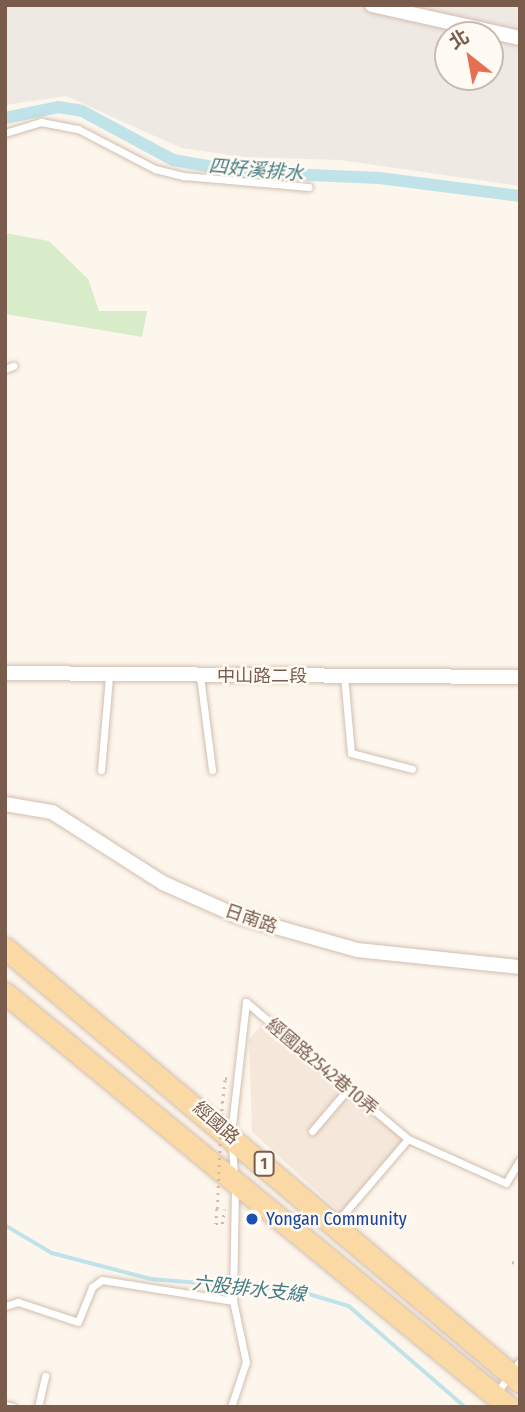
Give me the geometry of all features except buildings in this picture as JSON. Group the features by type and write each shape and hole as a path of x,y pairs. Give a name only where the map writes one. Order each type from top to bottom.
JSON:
{"main road":[{"name":"經國路","path":"5,948 517,1372"},
{"name":"經國路","path":"5,993 502,1401"}],"street":[{"path":"372,5 520,38"},
{"name":"中山路二段","path":"5,673 109,676 520,677"},
{"name":"日南路","path":"5,804 52,812 163,883 237,916 358,950 520,967"}],"lane":[{"path":"5,133 41,122 78,129 155,169 184,176 309,187"},
{"path":"101,770 109,676"},
{"path":"200,676 212,770"},
{"path":"344,676 351,753 412,769"},
{"name":"經國路2542巷10弄","path":"231,1136 246,1002 408,1139 506,1184 520,1160"},
{"path":"312,1131 348,1089"},
{"path":"231,1136 235,1184 236,1274 233,1296 246,1362 231,1407"},
{"path":"336,1223 408,1139"},
{"path":"5,1306 18,1302 78,1322 92,1287 102,1280 233,1296"},
{"path":"502,1401 517,1372"},
{"path":"38,1407 45,1376"},
{"path":"5,1405 13,1407"}],"path":[{"path":"224,1209 222,1224 216,1224 225,1078"},
{"path":"512,1262 520,1265"}],"shaded area":[{"path":"5,5 520,5 520,186 340,160 244,157 181,148 66,96 5,105"},
{"path":"261,1025 406,1141 342,1214 252,1132 249,1040"}],"green space":[{"path":"5,233 49,241 88,279 99,311 147,311 142,337 5,314"}],"waterway":[{"name":"四好溪排水","path":"5,118 58,107 82,111 173,160 242,172 379,178 520,196"},
{"name":"六股排水支線","path":"5,1225 52,1253 151,1279 299,1291 349,1306 465,1407"}],"place":[{"name":"Yongan Community","path":"252,1219"}]}
